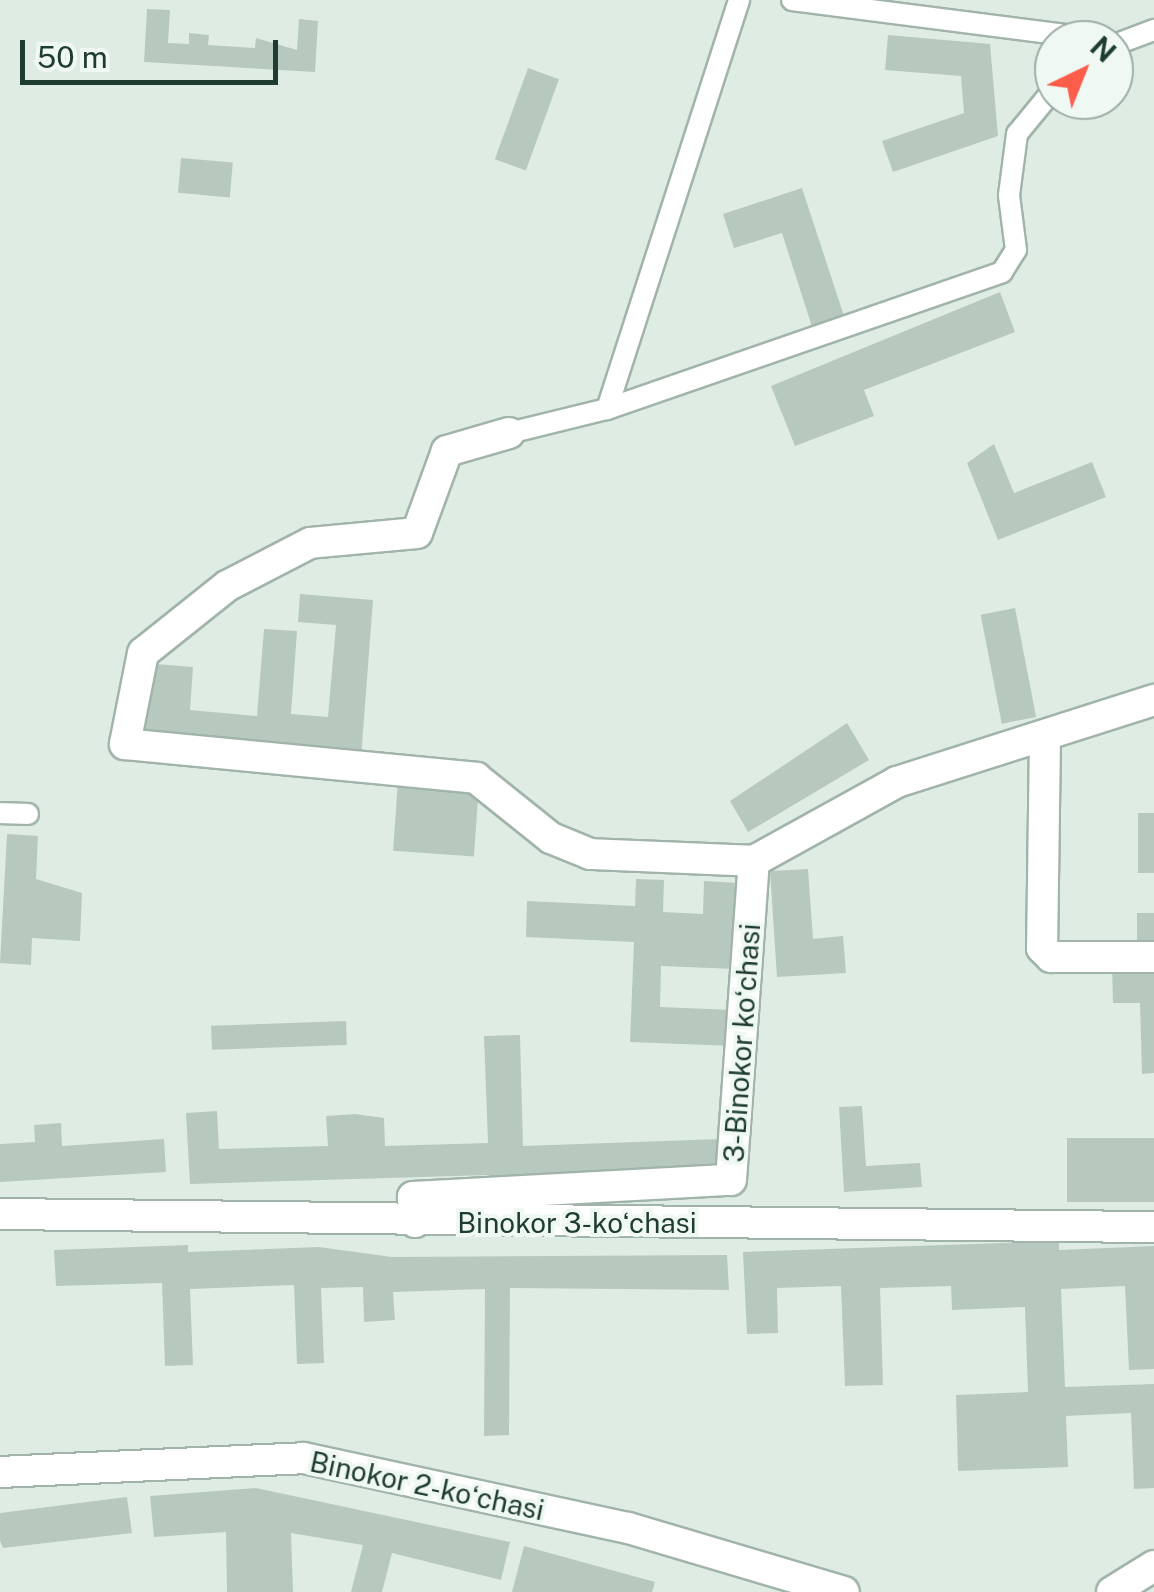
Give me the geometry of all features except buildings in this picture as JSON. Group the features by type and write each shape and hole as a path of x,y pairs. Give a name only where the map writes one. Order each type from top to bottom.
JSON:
{"street":[{"path":"510,434 447,451 417,533 310,543 227,586 142,652 125,744 476,778 551,838 590,854 754,861 896,782 1045,738 1154,700"},
{"path":"1045,738 1042,948 1051,957 1154,958"},
{"name":"3-Binokor koʻchasi","path":"415,1222 413,1197 730,1180 754,861"},
{"name":"Binokor 3-koʻchasi","path":"0,1214 415,1222 1154,1226"},
{"name":"Binokor 2-koʻchasi","path":"0,1472 304,1458 628,1528 844,1592"},
{"path":"1112,1592 1154,1566"}],"lane":[{"path":"607,409 738,0"},
{"path":"792,0 1034,32"},
{"path":"510,434 607,409 1002,272 1016,250 1009,196 1016,134 1034,113"},
{"path":"0,814 28,814"}]}
